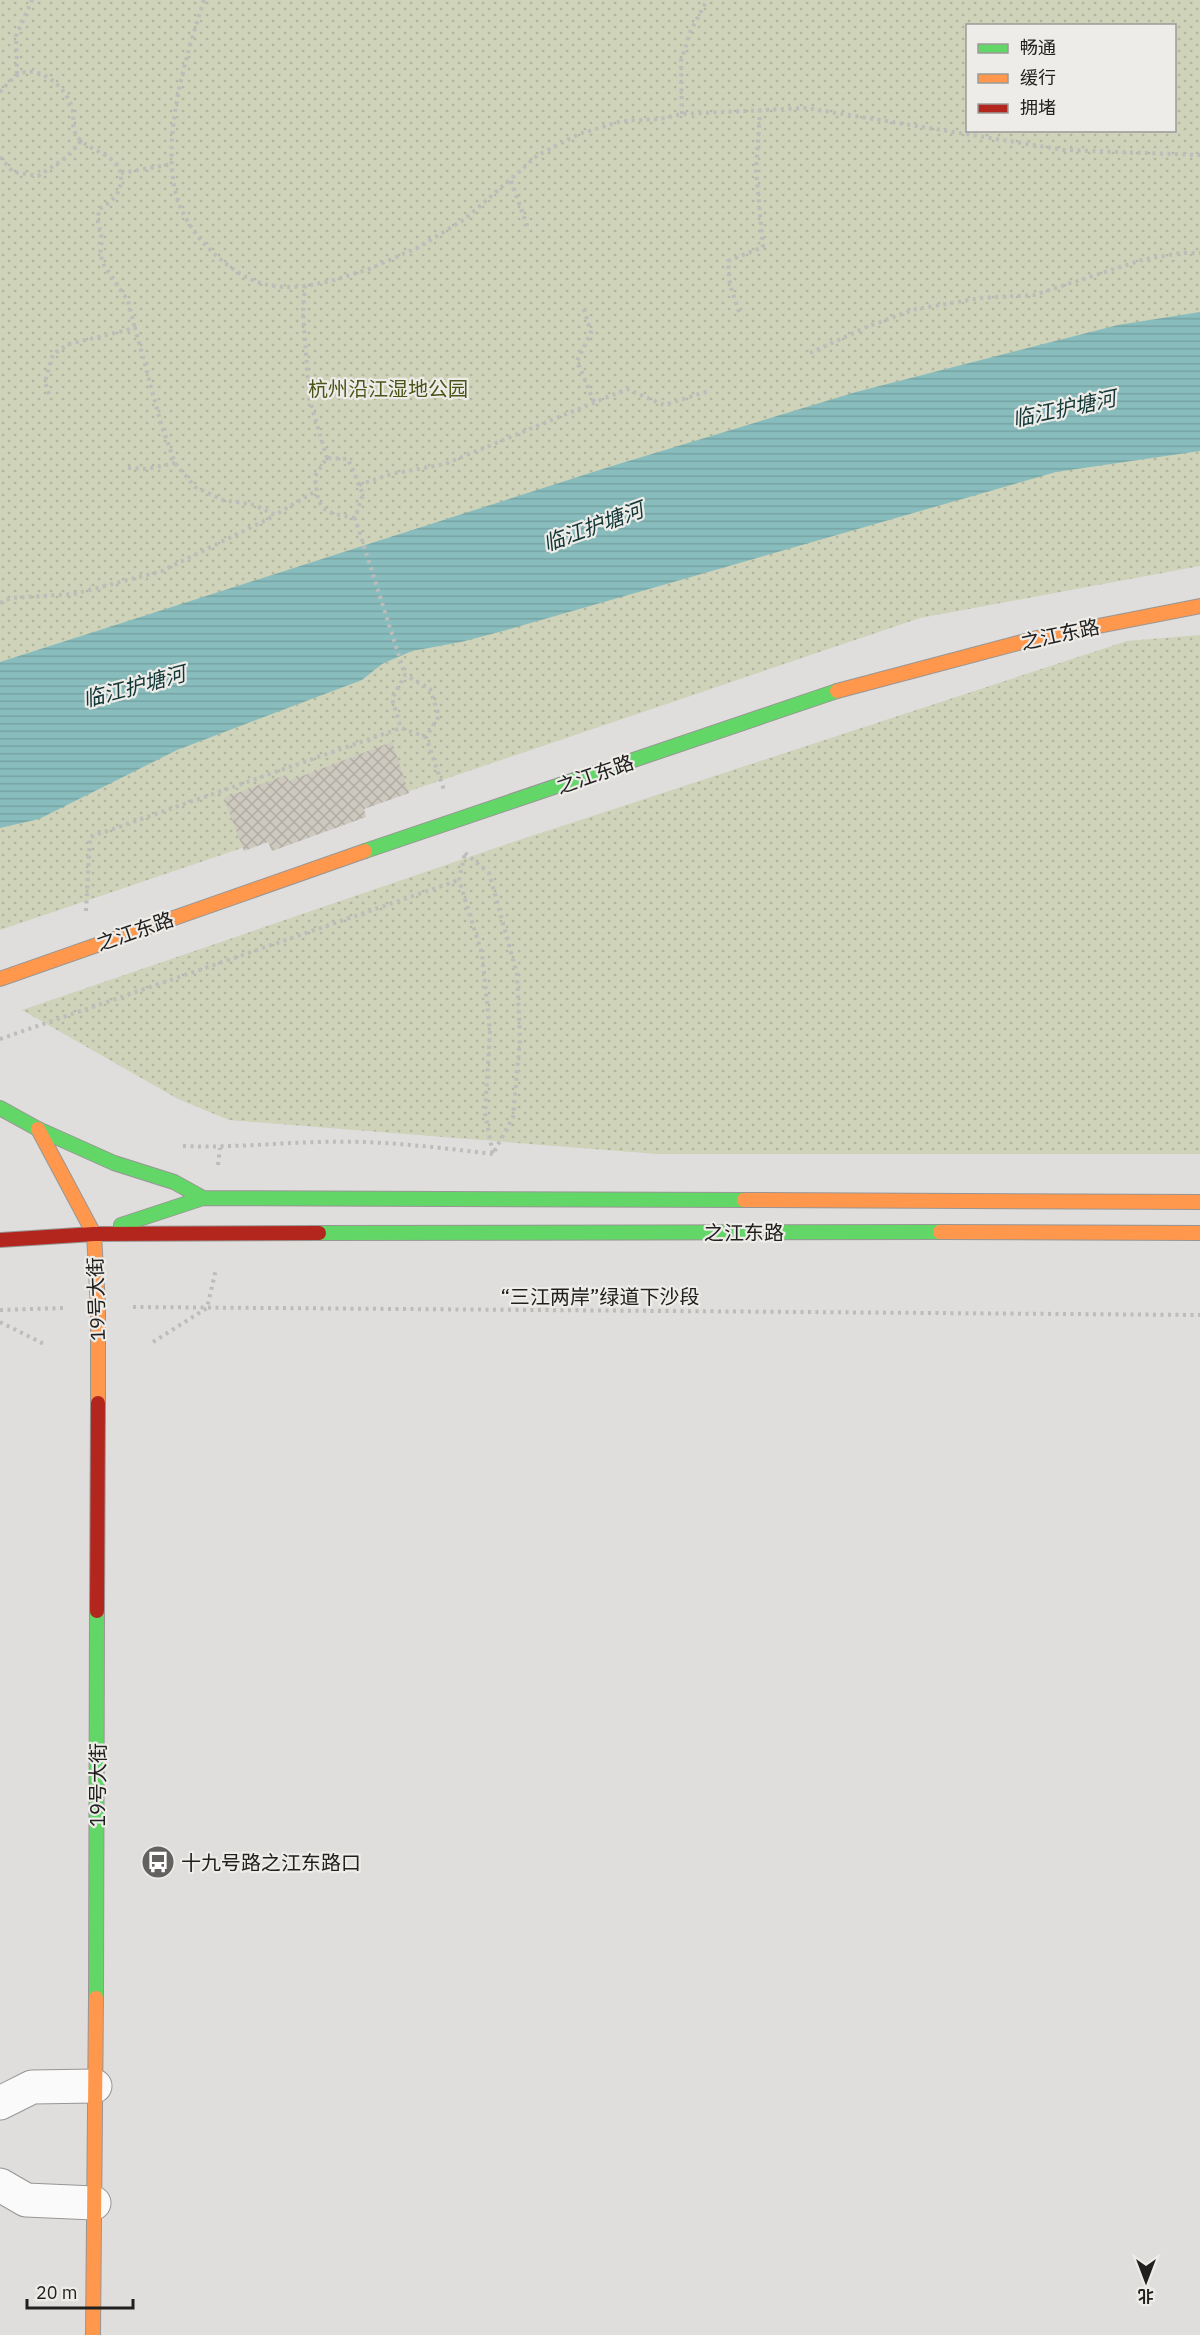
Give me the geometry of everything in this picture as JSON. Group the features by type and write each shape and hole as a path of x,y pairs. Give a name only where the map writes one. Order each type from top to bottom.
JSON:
{"main road":[{"name":"之江东路","path":"0,979 245,892 851,686 1037,638 1200,606"},
{"path":"0,1108 39,1129 114,1163 174,1182 203,1198"},
{"path":"39,1129 94,1234 203,1198"},
{"name":"之江东路","path":"203,1198 1200,1202"},
{"name":"之江东路","path":"0,1240 94,1234 1200,1233"},
{"name":"19号大街","path":"93,2335 98,1307 94,1234"}],"street":[{"path":"0,2103 32,2087 95,2086"},
{"path":"0,2185 26,2200 94,2203"}],"path":[{"path":"17,75 16,36 32,0"},
{"path":"204,0 189,48 176,108 171,164 180,206 206,247 243,277 284,289 331,281 369,269 420,247 465,219 538,155 579,134 622,121 660,119 682,114 806,108 1064,150 1200,155"},
{"path":"682,114 681,61 691,30 707,0"},
{"path":"0,92 17,75 31,73 46,76 65,92 73,110 75,132 81,141 115,162 121,173 121,184 111,202 99,209 98,221 102,239 100,254 128,301 161,424 175,463 195,487 223,500 255,505 275,515"},
{"path":"739,312 730,285 728,261 763,247 756,170 760,111"},
{"path":"0,157 13,172 39,176 67,157 81,141"},
{"path":"121,173 171,164"},
{"path":"511,181 528,228"},
{"path":"810,353 869,326 916,309 981,298 1034,295 1145,259 1182,253 1200,253"},
{"path":"305,286 303,312 309,398 327,458"},
{"path":"584,309 591,333 577,361 594,402"},
{"path":"49,394 45,382 53,354 69,344 135,327"},
{"path":"359,485 391,474 445,464 627,389 664,405 709,391"},
{"path":"327,458 348,459 363,494 355,518 400,663 405,675 430,689 439,716 426,737"},
{"path":"327,458 315,476 317,500 329,513 355,518"},
{"path":"128,468 146,469 175,463"},
{"path":"0,603 11,598 74,594 162,571 275,515 316,491"},
{"path":"401,728 392,699 405,675"},
{"path":"86,920 90,837 401,728 426,737"},
{"path":"426,737 446,793"},
{"path":"465,853 489,873 517,974 520,1039 513,1118 493,1154 485,1113 490,1031 482,954 459,880 465,853"},
{"path":"0,1040 459,880"},
{"path":"217,1168 220,1148 320,1142 396,1142 493,1154"},
{"path":"153,1342 207,1308 218,1259"},
{"name":"“三江两岸”绿道下沙段","path":"0,1310 98,1307 1200,1315"},
{"path":"0,1322 44,1344"}],"green space":[{"name":"杭州沿江湿地公园","path":"0,0 1200,0 1200,566 920,618 0,930"},
{"path":"1200,635 1200,1154 657,1154 229,1120 178,1099 22,1010 513,842 1127,641"}],"water":[{"name":"临江护塘河","path":"1200,312 1200,451 1056,472 503,631 412,651 382,664 362,680 177,750 39,819 0,828 0,662 612,466 856,392 1118,325"}],"building":[{"path":"392,742 409,793 364,809 366,817 272,851 268,842 244,851 224,798 286,775 289,781"}],"traffic: fast":[{"path":"365,851 837,691"},
{"path":"0,1108 38,1129 114,1163 174,1182 203,1198"},
{"path":"121,1225 203,1198 744,1200"},
{"path":"319,1233 940,1232"},
{"path":"96,1998 97,1611"}],"traffic: slow":[{"path":"837,691 1037,638 1200,606"},
{"path":"0,979 365,851"},
{"path":"38,1129 94,1234 98,1307 98,1403"},
{"path":"744,1200 1200,1202"},
{"path":"940,1232 1200,1233"},
{"path":"93,2335 96,1998"}],"traffic: jam":[{"path":"0,1240 94,1234 319,1233"},
{"path":"97,1611 98,1403"}],"place":[{"name":"十九号路之江东路口","path":"158,1862"}]}
